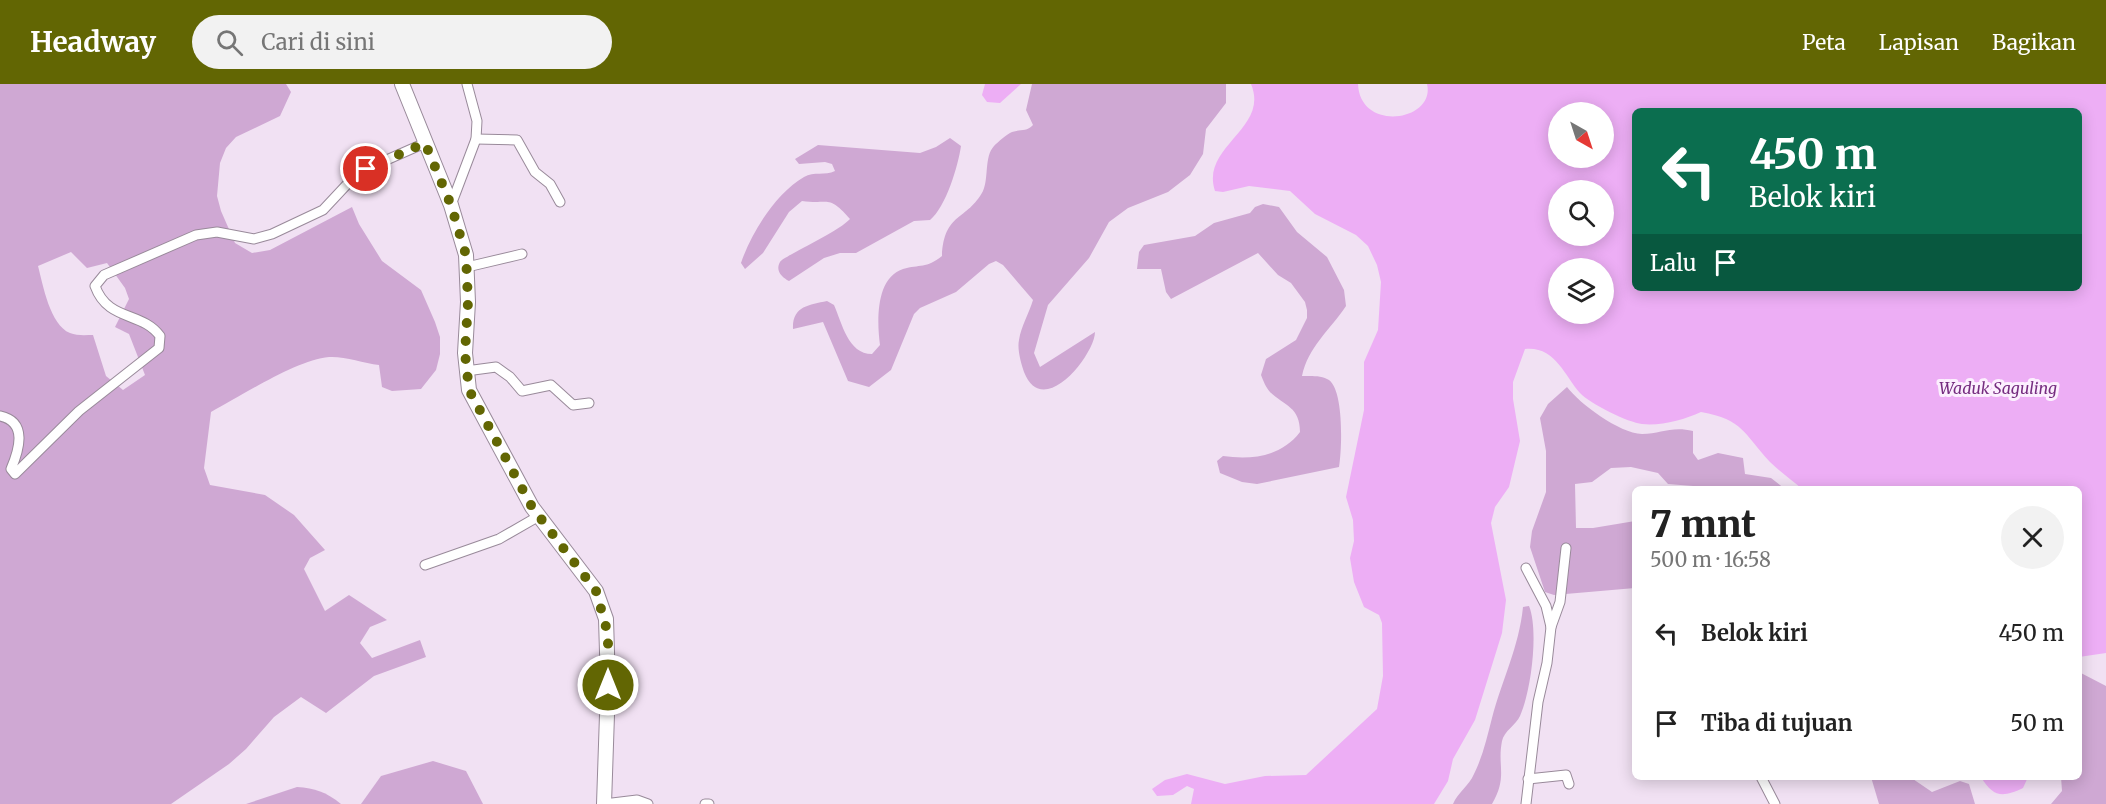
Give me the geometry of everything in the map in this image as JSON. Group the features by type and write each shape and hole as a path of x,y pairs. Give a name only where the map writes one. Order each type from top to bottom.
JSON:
{"main road":[{"path":"402,84 462,238 466,267 466,371 472,398 522,491 596,591 606,619 608,666 604,804"}],"street":[{"path":"451,205 476,138 477,121 467,84"},
{"path":"476,138 517,140 535,172 550,184 560,202"},
{"path":"0,416 14,422 19,430 17,455 11,469 15,474 79,411 159,348 160,336 153,328 106,305 95,285 104,275 196,235 217,232 254,239 272,234 315,215 329,204 352,179 366,169 425,143"},
{"path":"466,267 522,254"},
{"path":"466,371 496,367 510,377 522,391 551,385 573,405 589,403"},
{"path":"425,565 499,539 539,516"},
{"path":"1526,804 1551,627 1560,602 1566,548"},
{"path":"1526,568 1546,606 1551,627"},
{"path":"1528,779 1566,775 1569,784"},
{"path":"1762,780 1774,804"},
{"path":"604,804 637,800 648,804"}],"shaded area":[{"path":"0,84 286,84 291,92 280,116 236,137 226,148 220,163 217,196 235,243 252,253 270,250 352,207 359,224 382,261 421,290 440,337 440,354 436,370 421,389 392,391 382,387 379,365 341,358 329,357 316,360 285,372 211,412 204,468 210,485 265,495 294,515 325,550 310,558 304,569 325,611 349,595 387,620 370,627 360,643 372,658 420,640 426,657 374,676 326,713 301,697 274,717 246,749 229,764 171,804 0,804","holes":["71,252 87,268 107,263 125,288 129,299 115,327 129,334 145,375 123,390 106,376 93,335 70,333 57,322 48,304 38,266"]},
{"path":"1032,84 1226,84 1226,103 1206,129 1203,154 1190,175 1168,192 1128,208 1109,222 1089,258 1048,305 1034,353 1040,367 1095,332 1087,354 1067,379 1055,387 1043,390 1033,385 1024,372 1019,344 1021,330 1033,300 1003,265 996,261 989,264 956,292 920,308 914,314 891,370 869,387 848,381 823,322 793,329 795,315 803,308 827,301 834,305 847,336 857,349 872,354 880,345 878,325 880,302 887,282 903,269 927,265 942,256 947,232 952,224 977,201 983,191 989,156 994,146 1010,133 1026,130 1033,125 1026,110"},
{"path":"950,138 961,146 957,164 946,196 930,220 914,221 856,253 840,253 824,258 789,281 779,271 780,262 834,231 850,219 832,203 802,201 789,212 763,253 745,269 741,263 758,227 774,203 784,193 808,175 835,171 832,164 825,162 799,164 795,159 818,145 920,153"},
{"path":"1263,204 1279,207 1297,232 1327,257 1344,290 1346,306 1314,347 1302,376 1323,377 1334,386 1341,421 1339,467 1257,484 1242,482 1220,473 1217,461 1223,456 1255,457 1275,452 1300,432 1294,412 1270,392 1261,375 1266,359 1296,340 1307,318 1305,302 1291,283 1278,275 1258,253 1171,299 1166,292 1161,269 1137,269 1139,252 1144,245 1195,236 1214,223 1250,213 1255,207"},
{"path":"1567,387 1590,409 1622,429 1642,434 1678,429 1693,431 1693,453 1698,460 1718,453 1743,458 1745,474 1771,478 1781,486 1668,484 1658,473 1631,467 1611,468 1592,482 1575,484 1576,528 1593,528 1632,522 1632,588 1554,595 1545,592 1530,547 1532,531 1546,492 1546,451 1540,418 1548,404"},
{"path":"1529,606 1533,630 1530,677 1520,716 1502,741 1501,779 1497,794 1492,804 1453,804 1472,778 1480,760 1514,650 1523,607"},
{"path":"2082,674 2106,686 2106,804 2051,804 2062,791 2061,780 2082,780"},
{"path":"433,761 466,771 483,804 361,804 381,776"},
{"path":"1872,780 1914,780 1932,792 1960,781 1969,784 1975,804 1879,804"},
{"path":"297,787 320,791 341,804 246,804"}],"water":[{"path":"985,84 1021,84 1000,103 987,102 982,95"},
{"name":"Waduk Saguling","path":"1251,84 1358,84 1362,100 1371,110 1383,115 1397,116 1410,113 1420,106 1427,97 1427,84 2106,84 2106,653 2082,657 2082,486 1798,486 1770,462 1742,429 1726,419 1701,412 1680,420 1657,424 1642,424 1628,420 1600,407 1580,393 1558,363 1544,352 1525,349 1513,382 1513,399 1520,441 1509,487 1495,507 1491,523 1506,600 1502,633 1475,720 1453,759 1448,781 1434,804 1191,804 1194,789 1187,786 1173,795 1157,796 1152,789 1165,780 1187,774 1225,784 1265,776 1306,775 1377,709 1383,676 1382,623 1379,615 1364,607 1354,582 1350,558 1354,541 1353,520 1346,497 1364,410 1364,362 1378,330 1381,282 1377,265 1368,246 1356,235 1315,214 1290,191 1249,186 1223,192 1215,191 1213,175 1217,162 1251,113 1254,100"},
{"path":"1983,780 2027,780 2023,788 2004,794 1994,792"}],"route":[{"path":"366,169 384,159 425,143 451,205 466,255 468,302 465,353 466,381 469,390 532,507 596,591 606,619 608,634 608,685"}]}
